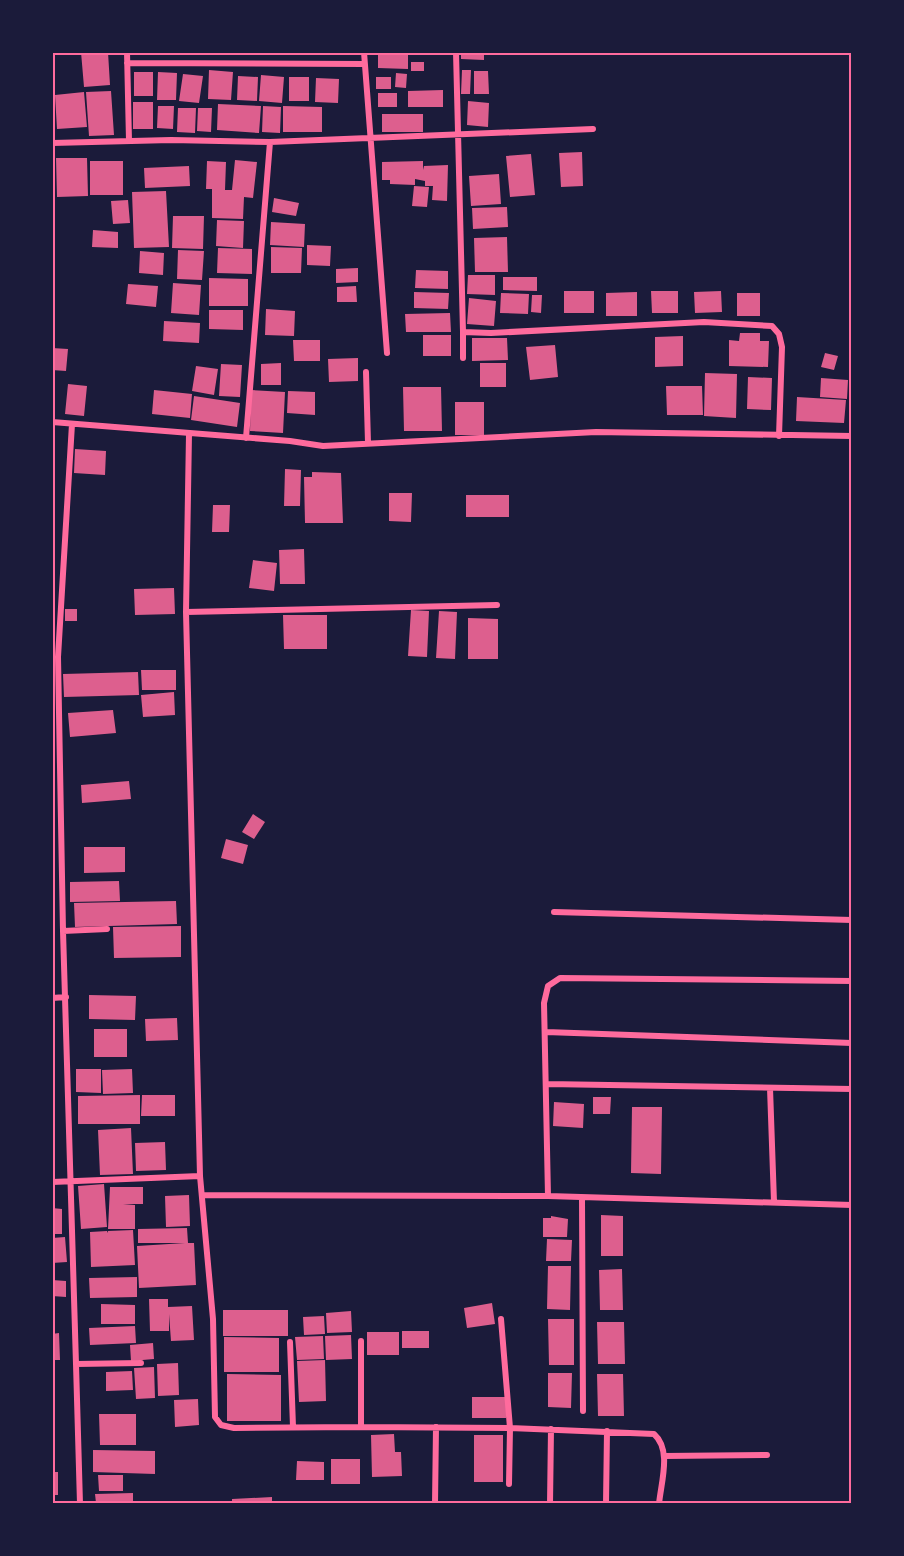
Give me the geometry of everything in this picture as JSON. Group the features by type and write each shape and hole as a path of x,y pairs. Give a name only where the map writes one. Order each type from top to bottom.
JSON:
{"street":[{"path":"127,52 129,141"},
{"path":"364,52 387,353"},
{"path":"456,52 460,134 463,358"},
{"path":"127,63 364,64"},
{"path":"52,143 270,142 593,129"},
{"path":"246,438 270,142"},
{"path":"463,332 704,322 772,326 779,334 782,347 779,436"},
{"path":"366,372 368,443"},
{"path":"52,422 323,446 596,432 852,436"},
{"path":"72,424 55,648 80,1503"},
{"path":"189,434 186,612 200,1176 213,1319 215,1417 221,1425 234,1428 436,1426 654,1434 660,1440 664,1456 659,1503"},
{"path":"186,612 497,605"},
{"path":"554,912 852,920"},
{"path":"63,931 107,929"},
{"path":"548,1196 544,1003 548,986 560,978 852,981"},
{"path":"52,998 66,997"},
{"path":"546,1032 852,1043"},
{"path":"547,1084 852,1089"},
{"path":"770,1088 774,1202"},
{"path":"52,1182 200,1176"},
{"path":"202,1195 548,1196 582,1199 852,1205"},
{"path":"582,1199 583,1412"},
{"path":"501,1319 510,1428 509,1484"},
{"path":"361,1341 361,1427"},
{"path":"290,1342 293,1427"},
{"path":"76,1364 141,1362"},
{"path":"435,1503 436,1426"},
{"path":"550,1503 551,1429"},
{"path":"606,1503 607,1431"},
{"path":"664,1456 767,1455"}],"building":[{"path":"81,52 108,52 110,85 84,87"},
{"path":"378,52 408,52 408,69 378,68"},
{"path":"461,52 484,52 484,60 461,59"},
{"path":"411,62 424,62 424,71 411,71"},
{"path":"209,70 233,72 231,100 208,99"},
{"path":"462,70 471,70 470,94 461,94"},
{"path":"474,71 488,71 489,94 474,94"},
{"path":"134,72 153,72 153,96 134,96"},
{"path":"158,72 177,73 176,100 157,100"},
{"path":"396,73 407,74 406,88 395,87"},
{"path":"183,74 203,76 199,103 179,101"},
{"path":"261,75 284,77 282,103 259,101"},
{"path":"238,76 258,77 257,101 237,100"},
{"path":"289,77 309,77 309,101 289,101"},
{"path":"376,77 391,77 391,89 376,89"},
{"path":"316,78 339,79 338,103 315,102"},
{"path":"443,90 443,107 408,107 408,91"},
{"path":"111,91 114,135 89,136 86,92"},
{"path":"84,92 87,127 57,129 55,95"},
{"path":"378,93 397,93 397,107 378,107"},
{"path":"468,101 489,103 488,127 467,125"},
{"path":"133,102 153,102 153,129 133,129"},
{"path":"218,104 261,106 259,133 217,130"},
{"path":"158,106 174,106 173,129 157,128"},
{"path":"263,106 281,107 280,133 262,132"},
{"path":"283,106 322,107 322,132 283,132"},
{"path":"178,108 196,108 195,133 177,132"},
{"path":"198,108 212,108 211,132 197,131"},
{"path":"382,114 423,114 423,132 382,132"},
{"path":"582,152 583,186 561,187 559,153"},
{"path":"531,154 535,195 510,197 506,156"},
{"path":"56,158 87,158 88,196 57,197"},
{"path":"235,160 257,162 253,198 244,197 243,219 212,218 212,189 206,189 207,161 226,162 225,190 232,190"},
{"path":"90,161 123,161 123,195 90,195"},
{"path":"423,161 423,170 424,166 448,165 447,201 432,200 433,186 425,186 425,181 415,179 415,185 390,184 390,180 382,180 382,162"},
{"path":"189,166 190,186 145,188 144,168"},
{"path":"499,174 501,204 471,206 469,176"},
{"path":"414,186 429,187 427,207 412,206"},
{"path":"166,191 169,247 134,248 132,192"},
{"path":"274,198 299,203 296,216 272,212"},
{"path":"128,200 130,223 113,224 111,201"},
{"path":"507,207 508,227 473,229 472,208"},
{"path":"173,216 204,216 203,249 172,248"},
{"path":"217,220 244,221 243,248 216,246"},
{"path":"271,222 305,224 304,247 270,245"},
{"path":"93,230 118,232 118,248 92,247"},
{"path":"507,237 508,272 475,272 474,238"},
{"path":"307,245 331,246 330,266 307,265"},
{"path":"271,247 302,248 301,273 271,273"},
{"path":"218,248 252,249 252,274 217,273"},
{"path":"178,250 204,251 202,280 177,279"},
{"path":"140,251 164,253 163,275 139,273"},
{"path":"358,268 358,282 336,283 336,269"},
{"path":"416,270 448,271 448,289 415,288"},
{"path":"468,275 495,275 495,295 467,294"},
{"path":"503,277 537,277 537,291 503,290"},
{"path":"209,278 248,279 248,306 209,306"},
{"path":"173,283 201,285 199,315 171,313"},
{"path":"128,284 158,286 156,307 126,304"},
{"path":"356,286 357,302 337,302 337,287"},
{"path":"564,291 594,291 594,313 564,313"},
{"path":"651,291 678,291 678,313 652,313"},
{"path":"721,291 722,312 695,313 694,292"},
{"path":"414,292 449,293 448,309 414,308"},
{"path":"637,292 637,316 606,316 606,293"},
{"path":"501,293 529,294 528,314 500,313"},
{"path":"737,293 760,293 760,316 737,316"},
{"path":"532,295 542,295 541,313 531,312"},
{"path":"469,298 496,301 494,326 467,324"},
{"path":"266,309 295,311 294,336 265,335"},
{"path":"209,310 243,310 243,330 209,329"},
{"path":"450,313 451,332 406,332 405,314"},
{"path":"164,321 200,323 199,343 163,341"},
{"path":"740,333 760,333 760,341 769,341 768,367 729,366 729,340 739,341"},
{"path":"423,335 451,335 451,356 423,356"},
{"path":"683,336 683,366 655,367 655,337"},
{"path":"472,338 507,338 508,360 472,361"},
{"path":"293,340 320,340 320,361 294,361"},
{"path":"555,345 558,377 530,380 526,347"},
{"path":"52,348 68,349 66,371 52,370"},
{"path":"825,353 838,356 834,370 821,367"},
{"path":"358,358 358,381 329,382 328,359"},
{"path":"281,363 281,385 261,385 261,364"},
{"path":"480,363 506,363 506,387 480,387"},
{"path":"221,364 242,365 240,397 219,396"},
{"path":"196,366 218,369 214,395 192,391"},
{"path":"705,373 737,374 736,418 704,416"},
{"path":"748,377 772,378 771,410 747,409"},
{"path":"821,378 848,380 847,399 820,397"},
{"path":"68,384 87,386 84,416 65,414"},
{"path":"666,386 702,386 703,415 667,415"},
{"path":"403,387 441,387 442,431 404,431"},
{"path":"154,390 192,394 190,418 152,414"},
{"path":"251,390 285,392 283,433 250,431"},
{"path":"288,391 315,392 315,415 287,413"},
{"path":"194,396 240,403 237,427 191,420"},
{"path":"797,397 846,400 844,423 796,421"},
{"path":"455,402 484,402 484,435 455,435"},
{"path":"75,449 106,451 105,475 74,473"},
{"path":"285,469 301,470 300,506 284,506"},
{"path":"312,472 341,473 343,523 305,523 304,477 312,477"},
{"path":"389,493 412,493 411,522 389,521"},
{"path":"466,495 509,495 509,517 466,517"},
{"path":"213,505 230,505 229,532 212,532"},
{"path":"304,549 305,584 280,584 279,550"},
{"path":"253,560 277,563 274,591 249,588"},
{"path":"174,588 175,614 135,615 134,589"},
{"path":"65,609 77,609 77,621 65,621"},
{"path":"411,610 429,611 427,657 408,656"},
{"path":"439,611 457,612 455,659 436,658"},
{"path":"283,615 327,615 327,649 284,649"},
{"path":"468,618 498,619 498,659 468,659"},
{"path":"141,670 176,670 176,690 142,690"},
{"path":"138,672 139,695 64,697 63,674"},
{"path":"174,692 175,715 143,717 141,695"},
{"path":"113,710 116,733 70,737 68,713"},
{"path":"129,781 131,799 82,803 81,785"},
{"path":"253,814 265,822 254,839 242,832"},
{"path":"226,839 248,845 243,864 221,858"},
{"path":"84,847 125,847 125,872 84,873"},
{"path":"119,881 120,901 70,902 70,882"},
{"path":"176,901 177,924 75,927 74,903"},
{"path":"181,926 181,957 114,958 113,927"},
{"path":"89,995 136,996 135,1020 89,1019"},
{"path":"177,1018 178,1040 146,1041 145,1019"},
{"path":"94,1029 127,1029 127,1057 94,1057"},
{"path":"76,1069 101,1069 101,1093 76,1092"},
{"path":"132,1069 133,1093 103,1094 102,1070"},
{"path":"140,1095 140,1124 78,1124 78,1096"},
{"path":"142,1095 175,1095 175,1116 141,1116"},
{"path":"593,1097 611,1097 610,1114 593,1114"},
{"path":"554,1102 584,1104 583,1128 553,1126"},
{"path":"632,1107 662,1107 661,1174 631,1173"},
{"path":"131,1128 133,1174 100,1175 98,1130"},
{"path":"165,1142 166,1170 136,1171 135,1143"},
{"path":"104,1184 107,1227 81,1229 78,1186"},
{"path":"110,1187 143,1187 143,1204 123,1204 135,1205 135,1229 108,1229"},
{"path":"189,1195 190,1226 166,1227 165,1196"},
{"path":"52,1208 62,1209 62,1234 52,1234"},
{"path":"601,1215 623,1216 623,1256 601,1256"},
{"path":"551,1216 568,1219 567,1237 543,1237 543,1218 551,1218"},
{"path":"187,1228 188,1243 194,1243 196,1285 139,1288 137,1246 185,1243 138,1243 138,1229"},
{"path":"133,1230 135,1265 91,1267 90,1232 107,1231 108,1233 108,1231"},
{"path":"65,1237 67,1262 52,1263 52,1238"},
{"path":"547,1239 572,1240 571,1261 546,1261"},
{"path":"548,1266 571,1266 570,1310 547,1309"},
{"path":"622,1269 623,1310 600,1310 599,1270"},
{"path":"137,1277 137,1297 90,1298 89,1278"},
{"path":"52,1280 66,1281 66,1297 52,1296"},
{"path":"149,1299 168,1299 168,1307 192,1306 194,1340 171,1341 169,1314 169,1331 150,1331"},
{"path":"492,1303 495,1324 467,1328 464,1308"},
{"path":"101,1304 135,1305 135,1324 101,1324"},
{"path":"223,1310 288,1310 288,1336 223,1336"},
{"path":"351,1311 352,1332 327,1333 326,1313"},
{"path":"324,1316 325,1334 304,1335 303,1317"},
{"path":"548,1319 574,1319 574,1365 549,1365"},
{"path":"597,1322 624,1322 625,1364 598,1364"},
{"path":"135,1326 136,1343 90,1345 89,1328"},
{"path":"402,1331 429,1331 429,1348 402,1348"},
{"path":"367,1332 399,1332 399,1355 367,1355"},
{"path":"59,1333 60,1360 52,1360 52,1334"},
{"path":"351,1335 352,1359 326,1360 325,1336"},
{"path":"323,1336 324,1359 297,1360 295,1337"},
{"path":"224,1337 279,1338 279,1372 224,1372"},
{"path":"153,1343 154,1359 131,1361 130,1345"},
{"path":"325,1360 326,1401 299,1402 297,1361"},
{"path":"178,1363 179,1395 158,1396 157,1364"},
{"path":"154,1367 155,1398 136,1399 134,1368"},
{"path":"132,1371 133,1390 106,1391 106,1372"},
{"path":"548,1373 572,1373 571,1408 548,1407"},
{"path":"227,1374 281,1375 281,1421 227,1421"},
{"path":"597,1374 623,1374 624,1416 598,1416"},
{"path":"472,1397 506,1397 506,1418 472,1418"},
{"path":"198,1399 199,1425 175,1427 174,1400"},
{"path":"99,1414 136,1414 136,1445 100,1445"},
{"path":"394,1434 395,1452 401,1452 402,1476 372,1477 371,1435"},
{"path":"474,1435 503,1435 503,1482 474,1482"},
{"path":"93,1450 155,1451 155,1474 93,1472"},
{"path":"331,1459 360,1459 360,1484 331,1484"},
{"path":"297,1461 324,1462 324,1480 296,1480"},
{"path":"52,1472 58,1472 58,1495 52,1495"},
{"path":"98,1475 123,1475 123,1491 99,1491"},
{"path":"133,1493 133,1503 96,1503 95,1494"},
{"path":"272,1497 272,1503 232,1503 232,1499"}]}
